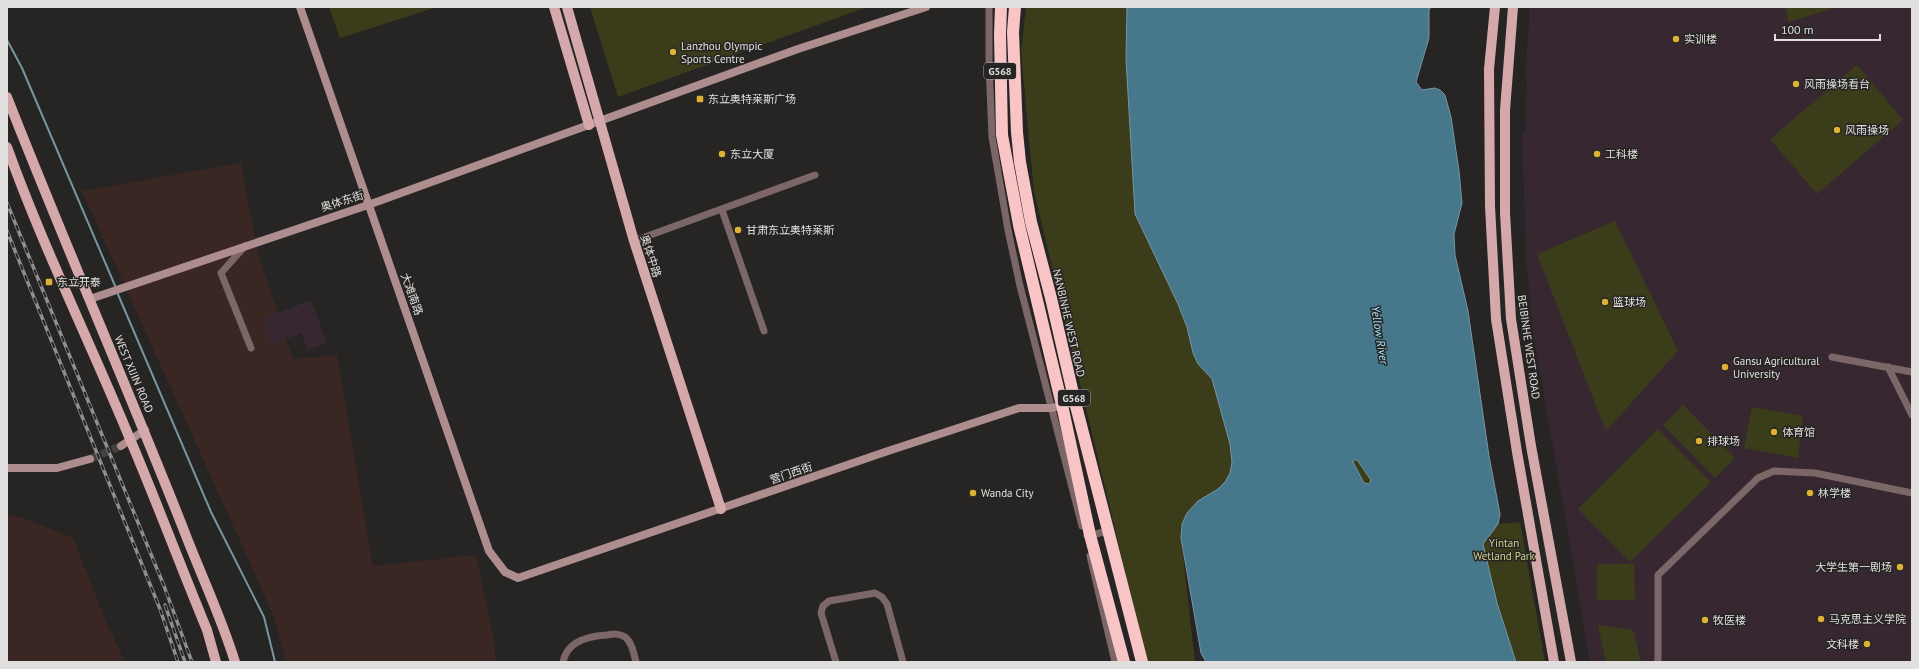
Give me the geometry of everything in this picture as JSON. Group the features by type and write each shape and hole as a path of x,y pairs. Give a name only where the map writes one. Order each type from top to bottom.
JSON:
{"highway":[{"name":"G568","path":"1001,7 1000,35 1002,135 1019,225 1057,406 1088,536 1124,662"},
{"name":"NANBINHE WEST ROAD","path":"1015,7 1013,32 1020,162 1031,222 1051,298 1075,402 1142,662"}],"main road":[{"path":"554,7 589,125"},
{"name":"奥体中路","path":"567,7 634,241 721,509"},
{"path":"1490,7 1490,206 1496,319 1554,662"},
{"path":"1489,69 1494,7"},
{"name":"BEIBINHE WEST ROAD","path":"1513,7 1505,110 1506,213 1511,319 1531,446 1547,525 1571,662"},
{"name":"WEST XIJIN ROAD","path":"7,97 145,430 191,549 225,630 236,662"},
{"path":"7,148 24,195 130,439 207,630 216,662"},
{"path":"1530,527 1547,525"}],"street":[{"name":"大滩南路","path":"300,7 489,551 505,572 518,578"},
{"name":"奥体东街","path":"90,299 368,204 798,49 926,7"},
{"path":"989,7 988,64 992,137 995,160 1020,286 1057,406"},
{"path":"634,241 816,175"},
{"path":"722,210 764,331"},
{"path":"246,245 221,272 250,348"},
{"path":"1832,357 1912,372"},
{"path":"1888,367 1912,415"},
{"name":"营门西街","path":"518,578 885,452 1019,408 1057,406 1075,402"},
{"path":"121,446 145,430"},
{"path":"7,468 57,468 90,459"},
{"path":"1658,662 1658,575 1758,478 1774,471 1815,473 1912,493"},
{"path":"1108,531 1088,536 1115,662"},
{"path":"836,662 821,613 823,606 829,601 875,593 882,597 887,604 904,662"},
{"path":"563,662 570,648 579,640 591,636 616,634 624,636 628,640 636,662"}],"shaded area":[{"name":"Gansu Agricultural University","path":"1530,7 1912,7 1912,662 1590,662 1533,331 1526,258 1522,136 1525,131 1527,79 1525,77"},
{"path":"241,163 258,254 293,359 337,355 373,566 476,555 494,641 496,662 286,662 274,616 82,191"},
{"path":"311,300 327,343 308,350 301,333 271,345 262,319"},
{"path":"7,515 21,517 73,538 106,622 125,662 7,662"}],"green space":[{"path":"329,7 437,7 340,38"},
{"name":"Lanzhou Olympic Sports Centre","path":"590,7 867,7 618,97"},
{"path":"1026,7 1127,7 1126,59 1135,214 1178,304 1187,327 1193,353 1198,364 1212,379 1230,444 1232,462 1230,473 1225,482 1218,489 1198,501 1182,524 1181,538 1195,662 1147,662 1034,192 1021,53"},
{"path":"1785,7 1837,7 1789,22"},
{"name":"风雨操场","path":"1857,65 1903,120 1817,194 1770,139"},
{"name":"篮球场","path":"1615,221 1678,351 1606,431 1537,254"},
{"name":"排球场","path":"1683,405 1735,458 1715,478 1663,425"},
{"name":"体育馆","path":"1752,407 1803,416 1798,458 1744,448"},
{"path":"1658,429 1711,482 1630,562 1578,509"},
{"path":"1354,460 1357,460 1371,480 1369,484 1364,483 1353,462"},
{"name":"Yintan Wetland Park","path":"1520,522 1545,662 1516,662 1497,603 1483,551 1483,544 1498,524"},
{"path":"1597,564 1634,564 1635,600 1597,600"},
{"path":"1598,625 1633,630 1641,662 1606,662"}],"water":[{"name":"Yellow River","path":"1127,7 1431,7 1429,10 1429,38 1416,82 1422,90 1435,88 1440,90 1445,95 1451,117 1462,203 1454,234 1455,255 1468,311 1489,456 1500,514 1498,524 1483,544 1497,603 1516,662 1206,662 1201,653 1181,538 1182,524 1187,513 1198,501 1218,489 1225,482 1230,473 1232,462 1230,444 1212,379 1198,364 1193,353 1187,327 1178,304 1135,214 1126,59","holes":["1354,460 1357,460 1371,480 1369,484 1364,483 1353,462"]}],"waterway":[{"path":"7,40 22,68 116,288"},
{"path":"117,292 211,512 264,617 275,662"}],"tunnel":[{"path":"90,459 121,446"}],"railway":[{"path":"7,203 164,586 192,662"},
{"path":"7,231 160,609 178,662"},
{"path":"165,605 185,662"}],"place":[{"name":"实训楼","path":"1676,39"},
{"name":"Lanzhou Olympic Sports Centre","path":"673,52"},
{"name":"风雨操场看台","path":"1796,84"},
{"name":"东立奥特莱斯广场","path":"700,99"},
{"name":"风雨操场","path":"1837,130"},
{"name":"东立大厦","path":"722,154"},
{"name":"工科楼","path":"1597,154"},
{"name":"甘肃东立奥特莱斯","path":"738,230"},
{"name":"东立开泰","path":"49,282"},
{"name":"篮球场","path":"1605,302"},
{"name":"Gansu Agricultural University","path":"1725,367"},
{"name":"体育馆","path":"1774,432"},
{"name":"排球场","path":"1699,441"},
{"name":"Wanda City","path":"973,493"},
{"name":"林学楼","path":"1810,493"},
{"name":"大学生第一剧场","path":"1900,567"},
{"name":"马克思主义学院","path":"1821,619"},
{"name":"牧医楼","path":"1705,620"},
{"name":"文科楼","path":"1867,644"}]}
